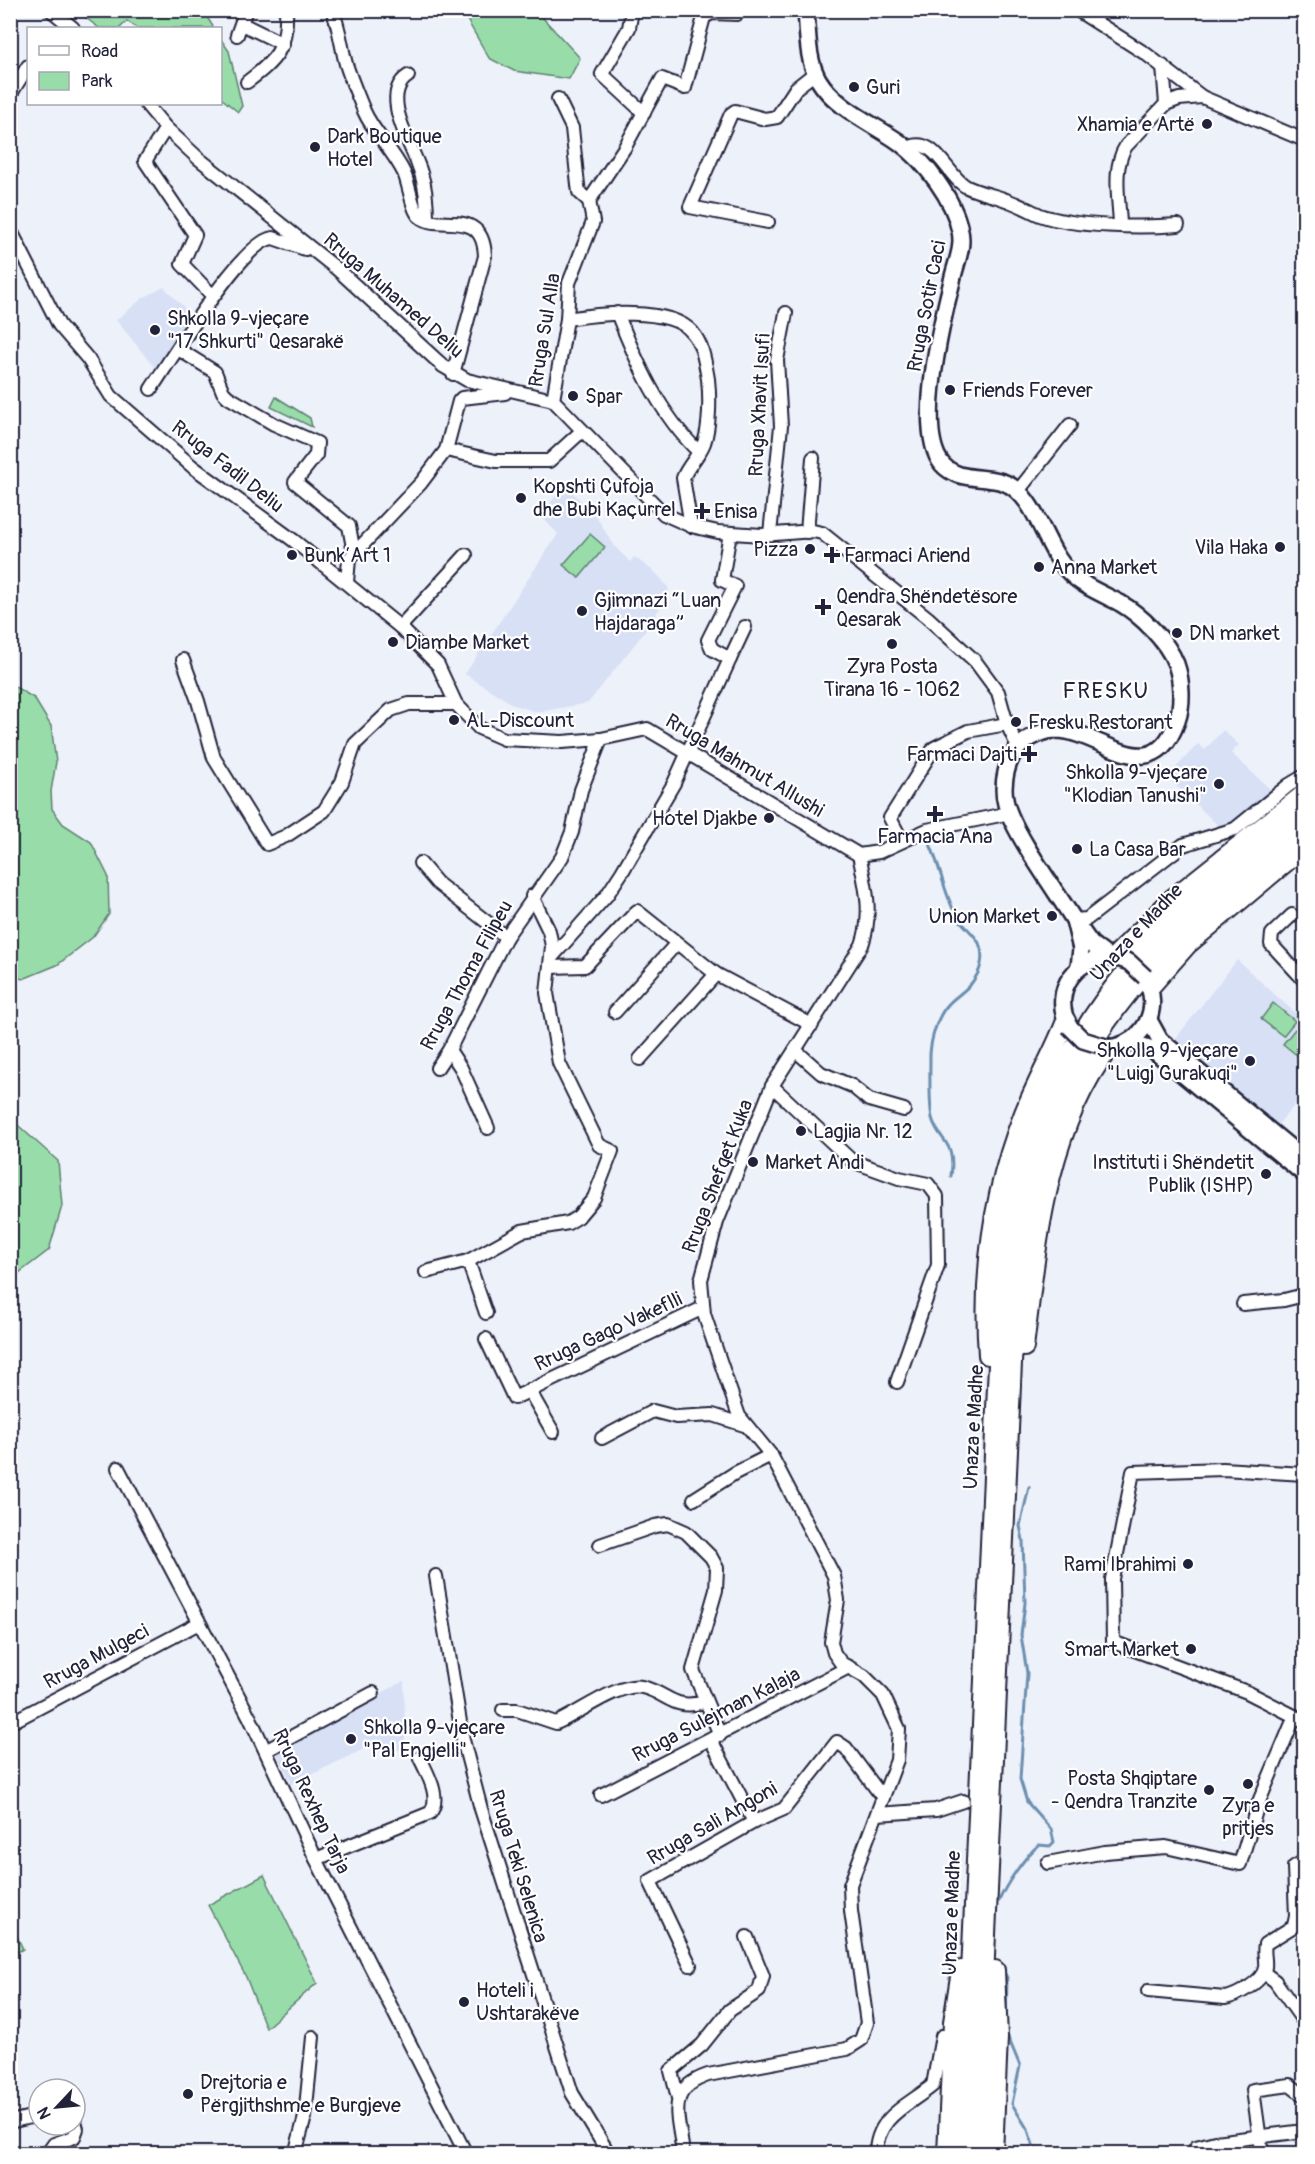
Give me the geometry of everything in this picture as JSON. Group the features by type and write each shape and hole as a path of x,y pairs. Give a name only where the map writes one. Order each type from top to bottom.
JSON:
{"highway":[{"path":"1113,957 1173,898 1305,794"},
{"name":"Unaza e Madhe","path":"963,2154 1002,1445 1003,1272 1013,1205 1027,1150 1056,1080 1108,993 1138,957 1205,892 1305,812"},
{"name":"Unaza e Madhe","path":"1002,1445 1012,1363 1016,1297 1028,1206 1049,1132 1083,1059 1122,999 1177,937 1221,896 1305,830"},
{"path":"1150,987 1188,944 1305,847"},
{"path":"1002,1445 985,1313 991,1235 1007,1163 1023,1114 1068,1024"},
{"path":"1002,1445 1052,1171 1087,1082 1109,1048"},
{"path":"947,2154 953,2022 965,1938 976,1707 990,1691 1004,1704 994,1938 998,2024 993,2154"},
{"name":"Unaza e Madhe","path":"976,2154 990,1691"}],"main road":[{"name":"Rruga Sotir Caci","path":"806,10 810,58 815,73 834,98 906,149 948,201 961,237 939,336 934,375 931,417 935,451 942,463 952,472 994,480 1018,491"},
{"path":"1018,491 1065,568 1085,584 1132,612 1157,637 1176,664 1181,704 1169,740 1160,749 1148,754 1124,753 1058,730 1032,737 1018,747 1011,759 1005,781 1005,794 1010,813 1092,945 1138,969 1150,987 1153,1004 1149,1020 1140,1034 1130,1042 1109,1048 1083,1040 1068,1024 1063,994 1069,977 1079,967 1094,959 1113,957"},
{"path":"1072,916 1081,949 1079,967"},
{"path":"1149,1020 1160,1040 1305,1159"},
{"path":"1130,1042 1152,1049 1305,1174"}],"street":[{"path":"51,10 60,24"},
{"path":"246,10 240,29 283,44"},
{"path":"247,82 271,64 283,44 287,24 286,10"},
{"path":"332,10 338,24 346,63 366,115 392,149 413,196 415,210 421,217 427,219 471,227 477,232 485,247 483,269 453,374"},
{"path":"632,10 629,28 602,74 644,114"},
{"path":"589,201 644,114 662,79 685,88 704,17 711,13 737,14 737,10"},
{"path":"1077,10 1163,66 1202,97 1305,140"},
{"path":"1163,66 1166,104"},
{"path":"10,95 27,68"},
{"path":"768,222 690,207 731,114 735,111 765,119 777,117 796,88 815,73"},
{"path":"408,76 398,86 396,105 421,171 427,219"},
{"path":"1120,224 1118,173 1121,153 1136,134 1166,104 1179,99 1202,97"},
{"name":"Rruga Sul Alla","path":"553,400 567,319 569,283 593,222 589,201 579,192 572,128 558,99"},
{"name":"Rruga Muhamed Deliu","path":"147,105 166,128 198,158 317,254 453,374 553,400"},
{"path":"166,128 145,161 195,236 182,264 213,296"},
{"path":"906,149 912,145 926,147 934,152 967,188 1041,215 1079,223 1178,225"},
{"name":"Rruga Fadil Deliu","path":"10,229 59,325 88,359 111,396 193,467 347,582 400,627 438,665 456,704"},
{"path":"151,389 213,296 260,243 269,238 317,254"},
{"path":"617,313 639,366 661,407 699,452"},
{"path":"567,319 617,313 671,321 684,325 697,340 705,359 709,390 705,441 682,478 691,526"},
{"name":"Rruga Xhavit Isufi","path":"770,534 781,426 777,360 786,313"},
{"path":"177,349 216,372 223,392 228,397 274,423 317,443 316,456 295,482 349,526 354,553"},
{"path":"347,582 348,563 354,553 421,483 446,450 457,406 462,398 516,392"},
{"path":"553,400 664,514 691,526 730,533 822,533 964,650 998,692 1007,724 1018,747"},
{"path":"1018,491 1070,425"},
{"path":"446,450 496,461 549,461 582,431"},
{"path":"807,532 813,458"},
{"path":"730,533 722,580 735,585 708,640 712,649 730,658"},
{"path":"400,627 466,555"},
{"path":"551,962 607,895 669,792 746,627"},
{"path":"183,660 198,701 214,758 267,844 286,836 324,811 342,782 355,744 391,710 409,704 456,704"},
{"name":"Rruga Mahmut Allushi","path":"456,704 479,728 495,736 562,741 601,739 647,729 860,855"},
{"path":"902,841 890,818 930,752 968,731 1007,724"},
{"name":"Rruga Thoma Filipeu","path":"437,1068 449,1050 506,937 567,845 581,790 601,739"},
{"path":"1072,916 1087,919 1183,845 1235,829 1289,785 1305,776"},
{"path":"860,855 879,852 922,832 1010,813"},
{"name":"Rruga Shefqet Kuka","path":"678,2098 684,2086 708,2075 838,2052 861,2040 867,2023 853,1926 850,1885 900,1750 899,1729 883,1695 864,1676 837,1658 832,1647 838,1611 834,1576 771,1455 745,1426 703,1308 701,1280 709,1245 772,1086 853,964 867,931 869,906 860,855"},
{"path":"420,863 437,883 506,937"},
{"path":"426,1272 468,1261 522,1231 568,1223 578,1217 594,1198 612,1151 599,1145 559,1063 547,993 551,962 549,932 532,896"},
{"path":"551,962 585,966 637,911 676,945 716,974 813,1025"},
{"path":"1292,915 1270,938 1271,944 1305,980"},
{"path":"615,1012 676,945"},
{"path":"640,1059 716,974"},
{"path":"449,1050 464,1074 488,1128"},
{"path":"795,1050 821,1073 852,1086 869,1100 903,1110"},
{"path":"772,1086 843,1154 861,1166 928,1184 937,1196 938,1264 897,1382"},
{"path":"468,1261 486,1312"},
{"path":"1243,1304 1284,1300 1305,1295"},
{"name":"Rruga Gaqo Vakeflli","path":"486,1339 514,1398 703,1308"},
{"name":"Rruga Gaqo Vakeflli","path":"529,1390 553,1432"},
{"path":"602,1438 653,1412 676,1417 713,1415 735,1420 745,1426"},
{"path":"694,1499 735,1473 771,1455"},
{"name":"Rruga Rexhep Tarja","path":"118,1468 267,1750 316,1859 466,2154"},
{"path":"1048,1863 1106,1852 1166,1847 1240,1864 1258,1804 1300,1718 1247,1692 1113,1642 1112,1579 1133,1472 1223,1469 1305,1474"},
{"path":"600,1545 655,1526 668,1524 686,1532 711,1557 717,1568 716,1590 693,1670 715,1737 754,1822"},
{"name":"Rruga Teki Selenica","path":"436,1576 463,1740 481,1809 572,2093 609,2154"},
{"name":"Rruga Mulgeci","path":"10,1723 199,1623"},
{"name":"Rruga Sulejman Kalaja","path":"602,1795 849,1667"},
{"path":"502,1710 517,1710 556,1723 621,1690 642,1687 682,1706 704,1702"},
{"path":"267,1750 373,1693"},
{"name":"Rruga Sali Angoni","path":"690,1965 650,1881 754,1822 784,1809 837,1742 846,1748 883,1798"},
{"path":"316,1859 429,1813 434,1808 435,1798 420,1758"},
{"path":"877,1814 936,1810 963,1801"},
{"path":"1148,1991 1225,1998 1240,1992 1264,1973 1265,1944 1294,1926 1300,1916 1294,1867 1305,1861"},
{"path":"683,2154 678,2098 671,2071 702,2045 730,2010 754,1996 762,1984 760,1967 747,1936"},
{"path":"1264,1973 1275,1981 1305,2022"},
{"path":"876,2154 879,2136 901,2105 933,2085 942,2036"},
{"path":"295,2154 304,2117 313,2037"},
{"path":"1262,2154 1253,2090 1290,2085 1305,2096"},
{"path":"10,2122 27,2118"},
{"path":"1196,2147 1305,2131"},
{"path":"47,2154 54,2144 74,2137"}],"shaded area":[{"name":"Shkolla 9-vjeçare \"17 Shkurti\" Qesarakë","path":"164,287 194,318 156,369 116,320 143,298"},
{"name":"Gjimnazi “Luan Hajdaraga”","path":"565,485 596,516 614,546 630,562 634,557 656,573 668,587 669,593 646,630 588,703 538,712 514,705 465,674 558,534 540,515"},
{"name":"Shkolla 9-vjeçare \"Klodian Tanushi\"","path":"1223,730 1239,745 1231,753 1271,790 1224,831 1167,777 1198,744 1205,750"},
{"name":"Shkolla 9-vjeçare \"Luigj Gurakuqi\"","path":"1237,960 1304,1021 1304,1094 1274,1129 1173,1042"},
{"name":"Shkolla 9-vjeçare \"Pal Engjelli\"","path":"404,1681 405,1746 392,1754 366,1748 292,1784 275,1750"}],"green space":[{"path":"77,11 203,11 213,27 136,27 127,21 121,27 98,27"},
{"path":"462,11 545,11 542,17 580,58 569,79 514,71 489,58"},
{"path":"222,41 229,51 242,106 238,112 222,99"},
{"path":"276,397 310,418 312,427 271,407"},
{"path":"590,534 605,547 579,578 563,565"},
{"path":"10,684 34,698 51,726 56,762 51,791 52,809 63,824 91,842 108,876 109,914 93,937 57,965 23,979 10,976"},
{"path":"1273,1003 1295,1021 1283,1036 1261,1019"},
{"path":"1295,1029 1304,1036 1304,1061 1283,1044"},
{"path":"11,1119 58,1161 62,1206 49,1250 11,1279"},
{"path":"264,1875 317,1983 266,2028 246,1977 208,1905"},
{"path":"10,1922 23,1949 11,1956 10,1956"}],"waterway":[{"path":"925,834 951,905 959,919 977,939 981,952 979,970 972,983 949,1003 940,1017 930,1054 932,1118 949,1148 952,1164 951,1176"},
{"path":"999,1901 1011,1879 1028,1856 1039,1845 1050,1846 1054,1842 1051,1829 1027,1802 1020,1779 1027,1673 1021,1635 1025,1603 1023,1540 1020,1526 1029,1487"},
{"path":"1003,1970 1007,1978 1006,2025"},
{"path":"1006,2032 1020,2066 1012,2104 1028,2130 1036,2154"}],"place":[{"name":"Guri","path":"854,87"},
{"name":"Xhamia e Artë","path":"1207,124"},
{"name":"Dark Boutique Hotel","path":"315,147"},
{"name":"Shkolla 9-vjeçare \"17 Shkurti\" Qesarakë","path":"155,330"},
{"name":"Friends Forever","path":"950,390"},
{"name":"Spar","path":"573,396"},
{"name":"Kopshti Çufoja dhe Bubi Kaçurrel","path":"521,498"},
{"name":"Enisa","path":"702,511"},
{"name":"Vila Haka","path":"1280,547"},
{"name":"Pizza","path":"810,549"},
{"name":"Bunk‘Art 1","path":"292,555"},
{"name":"Farmaci Ariend","path":"832,555"},
{"name":"Anna Market","path":"1039,567"},
{"name":"Qendra Shëndetësore Qesarak","path":"823,607"},
{"name":"Gjimnazi “Luan Hajdaraga”","path":"582,611"},
{"name":"DN market","path":"1177,633"},
{"name":"Diambe Market","path":"393,642"},
{"name":"Zyra Posta Tirana 16 - 1062","path":"892,644"},
{"name":"AL-Discount","path":"454,720"},
{"name":"Fresku Restorant","path":"1016,722"},
{"name":"Farmaci Dajti","path":"1029,754"},
{"name":"Shkolla 9-vjeçare \"Klodian Tanushi\"","path":"1219,784"},
{"name":"Farmacia Ana","path":"935,814"},
{"name":"Hotel Djakbe","path":"769,818"},
{"name":"La Casa Bar","path":"1077,849"},
{"name":"Union Market","path":"1052,916"},
{"name":"Shkolla 9-vjeçare \"Luigj Gurakuqi\"","path":"1250,1061"},
{"name":"Lagjia Nr. 12","path":"801,1131"},
{"name":"Market Andi","path":"753,1162"},
{"name":"Instituti i Shëndetit Publik (ISHP)","path":"1266,1174"},
{"name":"Rami Ibrahimi","path":"1188,1564"},
{"name":"Smart Market","path":"1191,1649"},
{"name":"Shkolla 9-vjeçare \"Pal Engjelli\"","path":"351,1739"},
{"name":"Zyra e pritjes","path":"1248,1784"},
{"name":"Posta Shqiptare - Qendra Tranzite","path":"1209,1790"},
{"name":"Hoteli i Ushtarakëve","path":"464,2002"},
{"name":"Drejtoria e Përgjithshme e Burgjeve","path":"188,2094"}],"district":[{"name":"FRESKU","path":"1106,690"}]}
